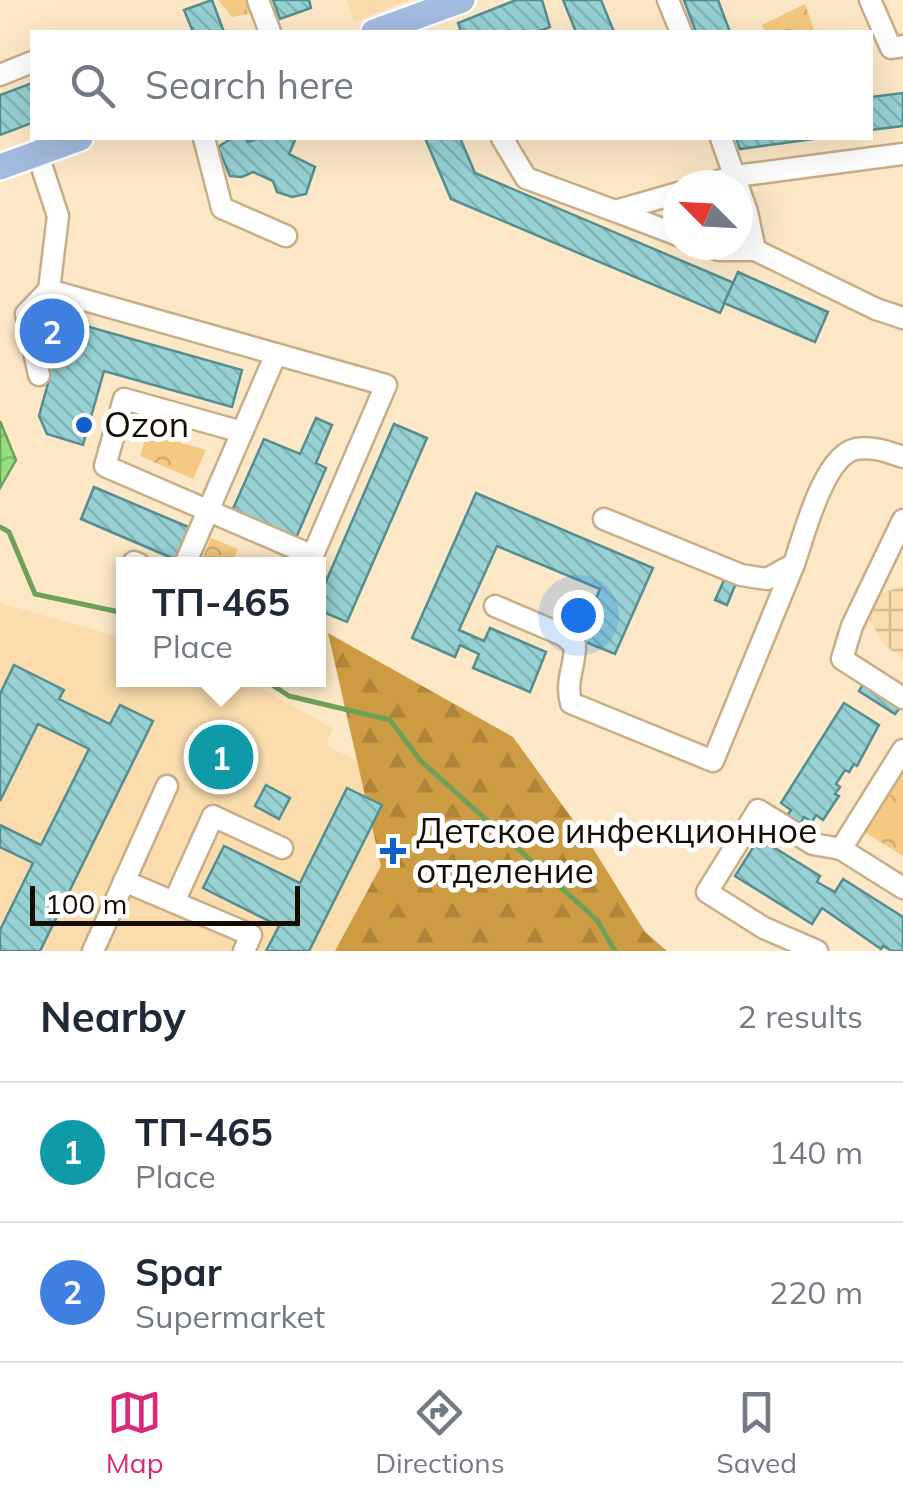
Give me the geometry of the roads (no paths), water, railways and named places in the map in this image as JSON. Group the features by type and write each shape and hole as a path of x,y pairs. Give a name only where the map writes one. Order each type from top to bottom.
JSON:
{"main road":[{"path":"380,30 462,0"},
{"path":"0,167 74,140"}],"street":[{"path":"258,0 269,30"},
{"path":"668,0 680,30"},
{"path":"870,0 890,48 903,46"},
{"path":"0,75 30,63"},
{"path":"205,140 222,208 286,236"},
{"path":"503,140 526,178 663,229"},
{"path":"722,140 734,170"},
{"path":"37,152 58,216 48,290 26,314 39,375"},
{"path":"753,174 903,154"},
{"path":"615,211 663,197"},
{"path":"753,240 755,250 876,309 903,318"},
{"path":"48,290 386,385 312,557"},
{"path":"188,557 276,354"},
{"path":"242,432 124,399 105,466 305,557"},
{"path":"495,606 564,636 575,645 566,685 570,703 713,760 828,473 852,449 873,448 903,457"},
{"path":"604,519 741,575 766,579 794,564"},
{"path":"903,520 852,626 842,660 903,698"},
{"path":"850,664 844,675 862,686"},
{"path":"841,849 903,750"},
{"path":"93,951 167,786"},
{"path":"816,951 764,928 707,892 758,810 813,844 841,849 903,888"},
{"path":"174,902 213,816 282,848"},
{"path":"124,881 251,935 244,951"}],"water":[{"path":"0,421 16,460 0,488"}],"waterway":[{"path":"0,527 9,532 35,594 116,611"},
{"path":"276,687 289,696 390,720 420,760 597,920 615,951"}],"place":[{"name":"Spar","path":"52,331"},
{"name":"Ozon","path":"84,425"},
{"name":"ТП-465","path":"221,757"},
{"name":"Детское инфекционное отделение","path":"393,851"}]}
